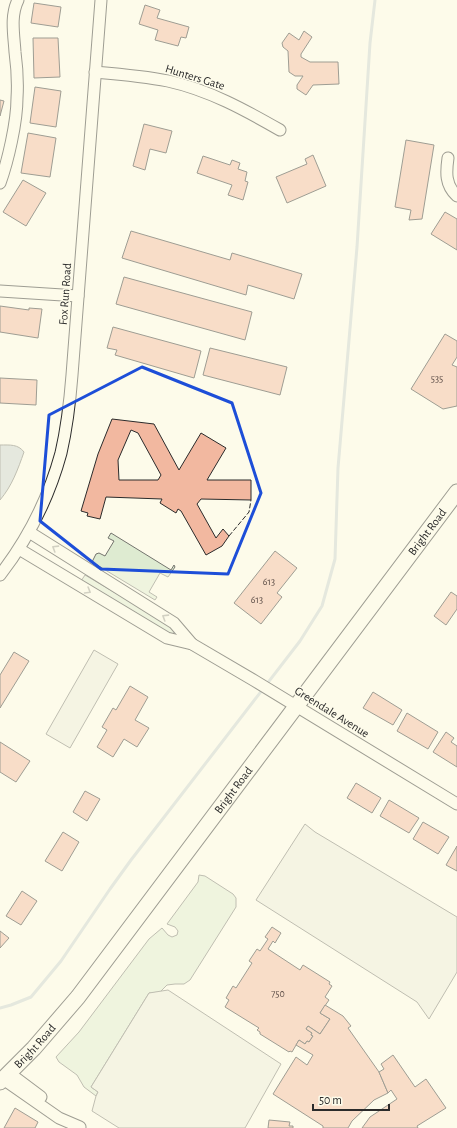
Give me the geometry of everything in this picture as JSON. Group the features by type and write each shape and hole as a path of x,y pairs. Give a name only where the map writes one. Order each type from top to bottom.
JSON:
{"main road":[{"name":"Bright Road","path":"4,1078 34,1048 78,997 457,492"}],"street":[{"path":"0,183 4,173 15,121 17,99 13,23 15,8 18,0"},
{"name":"Fox Run Road","path":"0,575 19,549 29,532 52,482 61,453 68,413 100,0"},
{"name":"Hunters Gate","path":"95,72 148,77 169,81 198,90 227,101 280,130"},
{"path":"448,158 447,180 457,196"},
{"path":"0,291 78,296"},
{"name":"Greendale Avenue","path":"29,532 174,623 192,644"},
{"name":"Greendale Avenue","path":"19,549 167,638 192,644 255,680 457,804"},
{"path":"4,1078 71,1118 80,1128"}],"highlighted area":[{"path":"142,367 232,403 261,493 228,574 101,569 40,521 49,415"}],"green space":[{"path":"111,533 171,570 174,565 175,567 168,577 160,573 149,592 157,597 155,600 92,562 96,554 99,553 105,556 114,541 108,538"},
{"path":"85,575 173,627 175,631 173,634 169,635 81,581"},
{"path":"199,875 205,876 233,894 236,898 236,907 190,980 184,984 167,985 160,992 149,993 91,1087 98,1092 96,1096 84,1087 77,1075 59,1062 56,1057 79,1032 149,939 162,928 172,937 177,935 178,931 175,927 167,924 198,882"}],"shaded area":[{"path":"0,445 16,446 24,452 11,483 0,500"},
{"path":"94,650 118,664 70,748 46,734"},
{"path":"305,824 315,832 457,917 457,972 429,1019 417,1002 256,900"},
{"path":"168,990 281,1064 245,1128 119,1128 92,1111 98,1092 91,1087 149,993"}],"building":[{"path":"34,3 61,7 58,27 31,23"},
{"path":"145,5 160,10 157,18 189,27 186,38 181,37 178,46 155,40 158,30 139,24"},
{"path":"304,31 312,37 301,54 301,57 310,62 338,62 339,84 313,85 306,95 297,89 297,85 303,76 295,76 289,72 288,51 283,47 282,43 289,33 299,40"},
{"path":"33,38 58,38 60,77 34,78"},
{"path":"35,87 61,91 56,127 30,123"},
{"path":"0,100 4,101 0,116"},
{"path":"144,124 172,131 166,153 150,149 145,170 133,166"},
{"path":"28,133 56,138 50,177 21,173"},
{"path":"406,140 434,145 422,219 409,220 411,210 395,207"},
{"path":"313,155 326,186 287,203 276,177 307,164 305,159"},
{"path":"203,156 230,165 232,160 240,163 238,169 247,172 245,181 248,182 243,200 228,195 232,185 197,173"},
{"path":"23,180 46,193 26,226 3,212"},
{"path":"445,212 457,219 457,250 431,234"},
{"path":"131,231 230,260 232,253 302,274 294,299 248,285 246,295 122,258"},
{"path":"124,277 252,312 245,340 116,304"},
{"path":"0,306 29,310 29,308 42,309 38,338 0,332"},
{"path":"113,327 201,351 194,378 115,355 117,350 107,348"},
{"path":"445,334 457,341 457,357 452,365 457,367 457,406 443,409 411,389"},
{"path":"210,348 287,367 280,395 203,375"},
{"path":"0,378 37,380 36,405 0,403"},
{"path":"112,419 154,424 179,470 201,433 226,448 207,480 251,480 251,500 201,499 197,504 216,538 223,529 229,536 222,546 206,555 181,511 178,509 176,513 160,503 162,499 106,497 100,519 87,516 88,513 81,511 98,454","holes":["131,430 138,433 161,475 158,480 119,480 118,460"]},
{"path":"275,551 297,568 277,593 282,597 261,624 234,603"},
{"path":"451,592 457,596 457,609 446,625 434,616"},
{"path":"14,652 29,661 0,708 0,675"},
{"path":"130,686 148,697 135,720 149,728 137,747 124,739 113,757 97,747 107,730 102,727 113,708 116,710"},
{"path":"373,692 402,710 393,725 363,708"},
{"path":"407,713 438,732 428,749 397,731"},
{"path":"446,732 454,738 451,742 457,746 457,767 433,752"},
{"path":"0,742 30,761 16,782 0,772"},
{"path":"356,783 381,798 372,813 347,798"},
{"path":"85,791 100,799 87,821 73,812"},
{"path":"389,800 419,818 409,833 380,816"},
{"path":"423,822 449,837 438,854 413,839"},
{"path":"63,832 79,842 62,871 45,861"},
{"path":"457,846 457,871 446,865"},
{"path":"22,891 37,901 21,925 6,916"},
{"path":"272,927 281,933 275,943 273,941 268,949 300,970 303,965 330,982 329,984 332,986 325,997 329,1000 320,1013 330,1019 320,1034 308,1026 306,1029 312,1033 311,1035 313,1036 309,1042 307,1041 305,1044 299,1040 292,1052 289,1052 260,1034 257,1030 259,1028 225,1007 229,1000 226,998 233,986 236,988 252,963 249,961 257,949 260,951 268,939 265,937"},
{"path":"0,931 9,938 0,948"},
{"path":"325,1005 343,1016 351,1026 348,1028 379,1072 388,1093 374,1100 352,1121 348,1128 323,1128 323,1126 273,1094 296,1057 307,1065 313,1055 296,1045 299,1040 305,1044 307,1041 309,1042 313,1036 311,1035 312,1033 306,1029 308,1026 320,1034 330,1019 320,1013"},
{"path":"393,1055 415,1087 426,1079 446,1108 417,1126 418,1128 362,1128 370,1117 397,1099 391,1090 388,1093 379,1072 384,1069 381,1064"},
{"path":"15,1108 38,1122 35,1128 4,1128"},
{"path":"269,1120 290,1122 289,1126 293,1126 293,1128 268,1128"}],"waterway":[{"path":"0,1008 31,997 61,961 131,860 300,641 322,606 335,559 338,468 357,247 370,43 375,0"}],"fence":[{"path":"229,536 249,512 251,500"}]}
